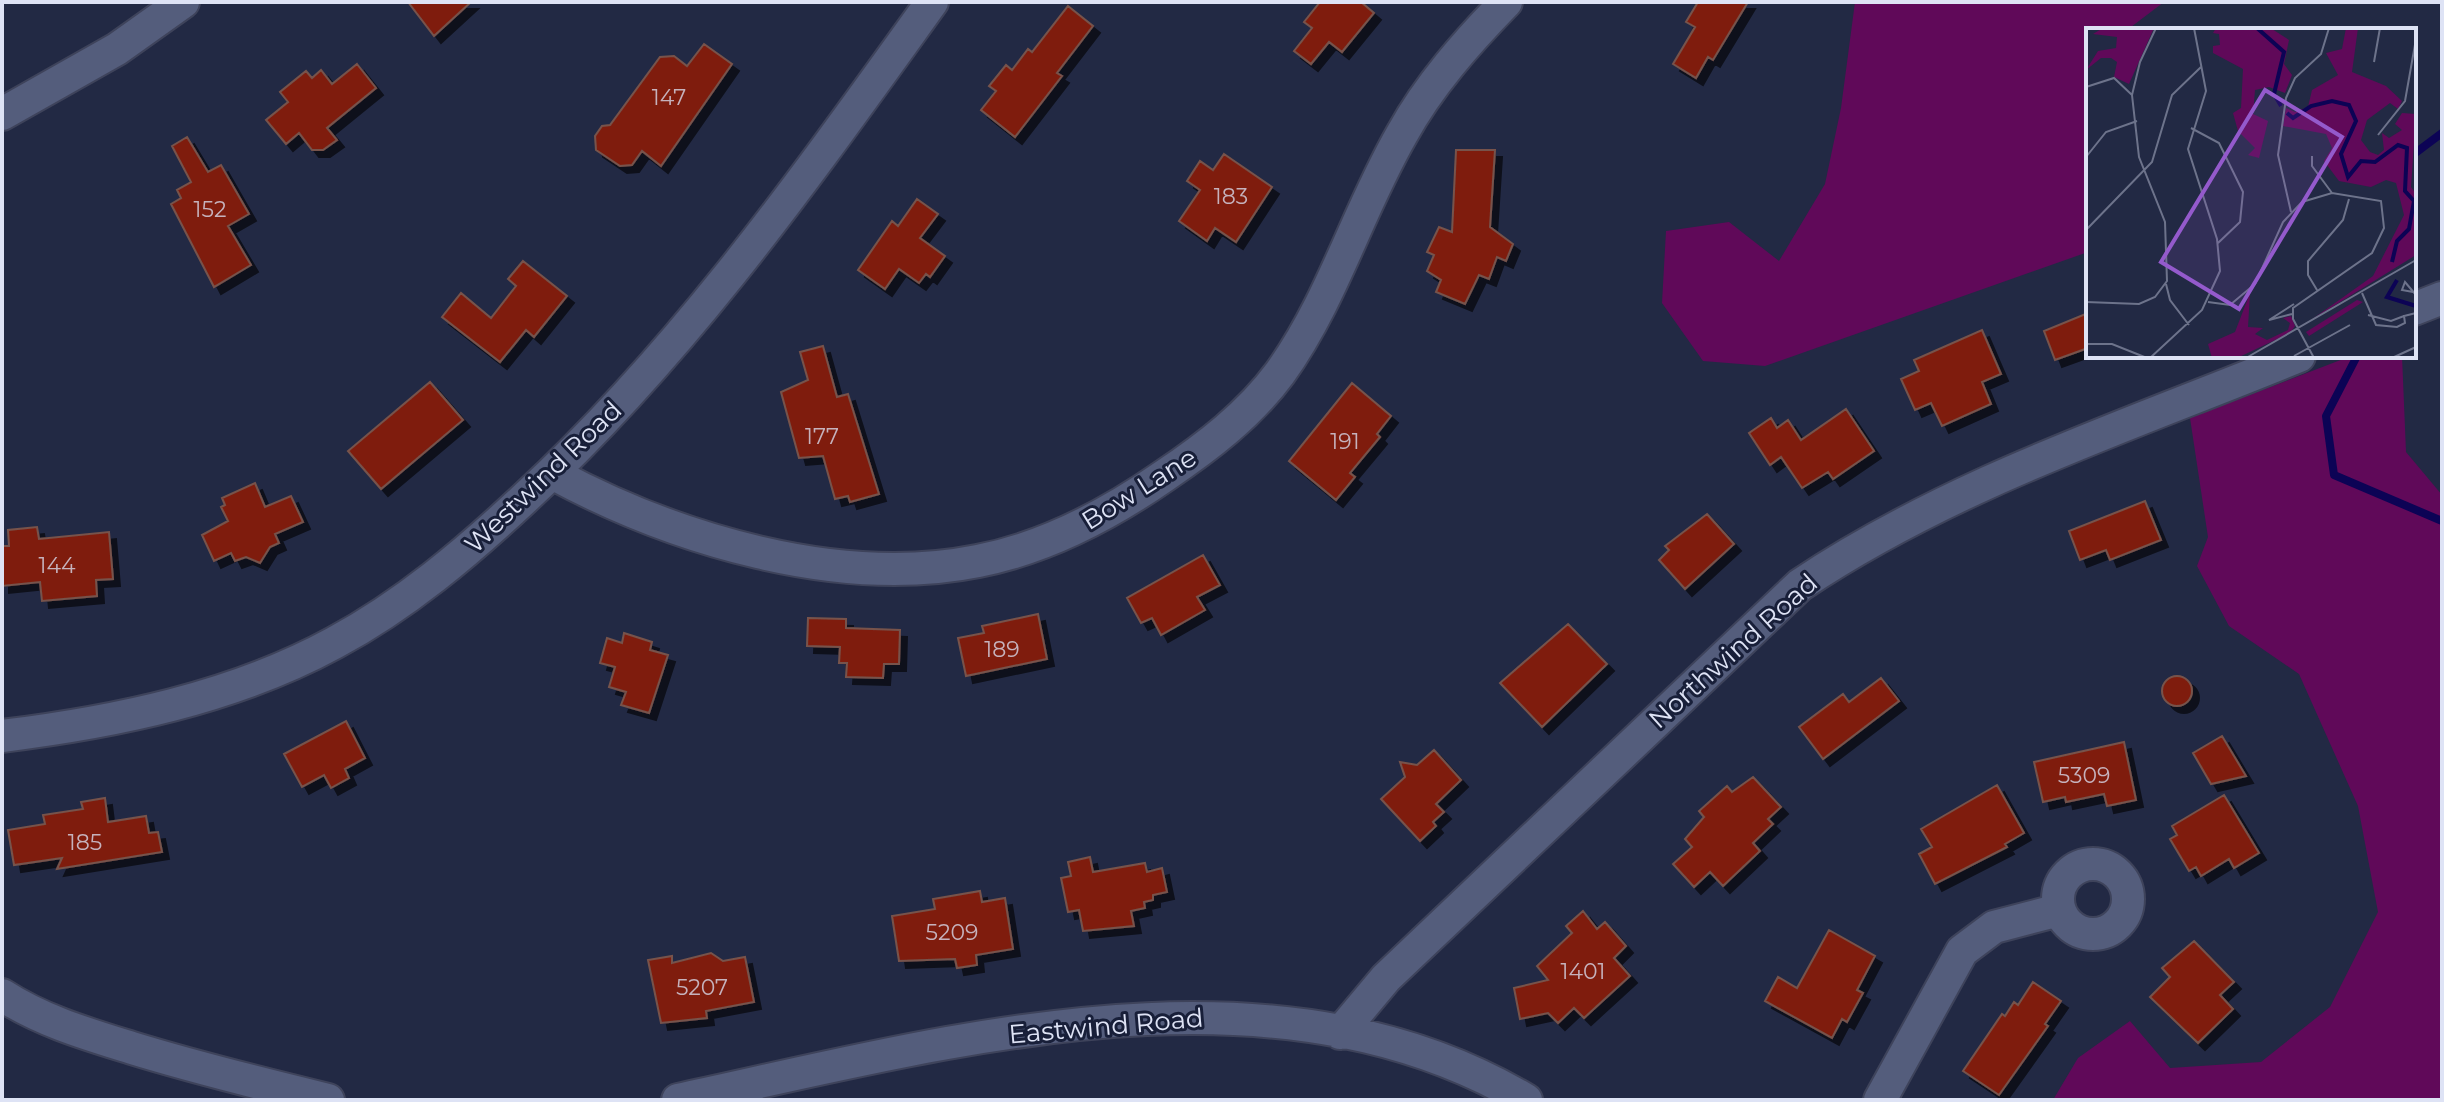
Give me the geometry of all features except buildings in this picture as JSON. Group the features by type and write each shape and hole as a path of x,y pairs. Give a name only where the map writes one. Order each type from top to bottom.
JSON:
{"street":[{"path":"2,114 117,49 183,2"},
{"name":"Westwind Road","path":"2,736 65,728 185,701 273,672 333,643 399,603 445,569 552,473 637,386 708,305 932,2"},
{"name":"Bow Lane","path":"552,473 600,499 653,519 765,554 839,566 908,569 977,562 1020,551 1078,528 1150,486 1205,448 1245,413 1280,373 1324,301 1401,135 1439,77 1506,2"},
{"path":"2416,308 2442,298"},
{"name":"Northwind Road","path":"1340,1033 1386,978 1800,585 1858,546 1915,517 2059,453 2294,358"},
{"path":"1880,1100 1962,951 1994,927 2059,910"},
{"path":"2,995 24,1010 76,1031 213,1073 328,1100"},
{"name":"Eastwind Road","path":"678,1100 912,1050 1099,1022 1186,1016 1241,1018 1340,1033 1443,1062 1526,1100"}],"shaded area":[{"path":"1855,2 2164,2 2130,28 2086,28 2086,253 1765,366 1703,361 1662,303 1666,231 1729,222 1779,261 1825,184 1841,108"},
{"path":"2346,358 2402,358 2406,452 2442,495 2442,1100 2053,1100 2078,1058 2130,1021 2170,1068 2261,1062 2330,1007 2378,912 2358,806 2299,674 2229,626 2197,566 2208,537 2190,418"}],"waterway":[{"path":"2416,152 2442,133"},
{"path":"2356,358 2326,416 2334,475 2442,521"}]}
